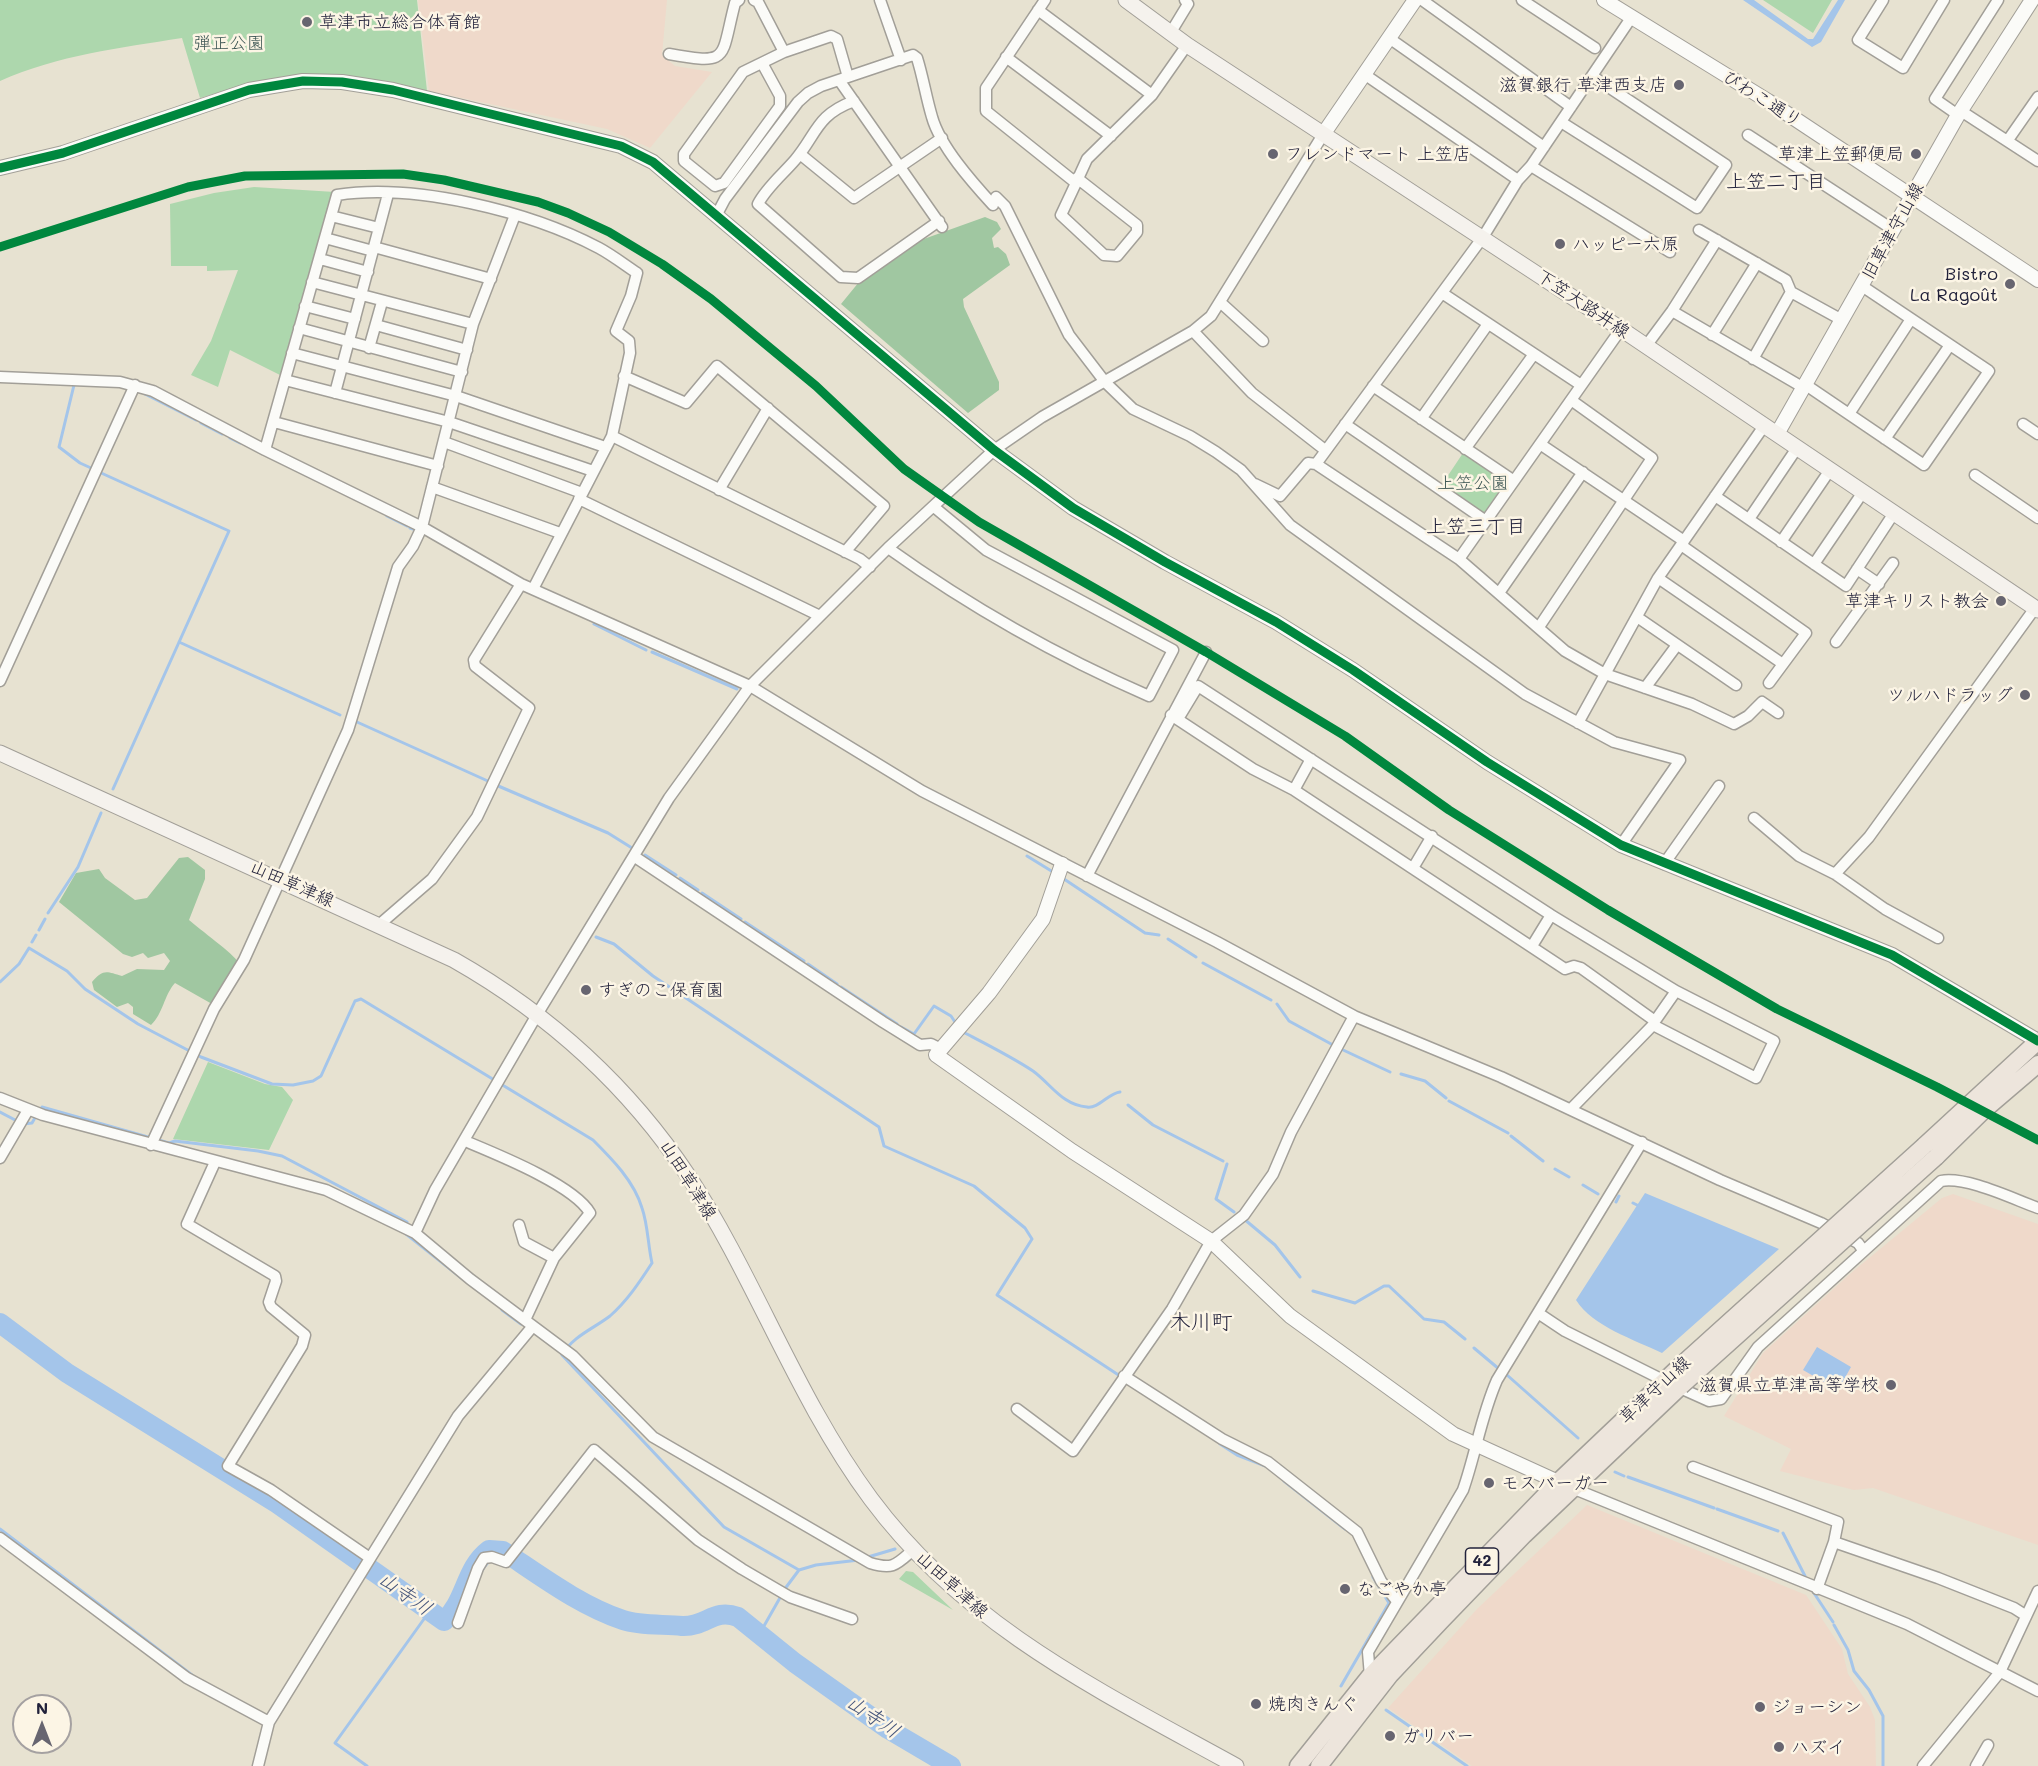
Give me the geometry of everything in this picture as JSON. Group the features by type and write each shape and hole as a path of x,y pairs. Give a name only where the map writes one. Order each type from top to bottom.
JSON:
{"main road":[{"name":"下笠大路井線","path":"1126,0 1187,45 1483,237 2037,609"},
{"name":"山田草津線","path":"0,753 380,924 497,984 538,1013 580,1048 629,1097 684,1170 830,1438 871,1499 913,1550 956,1593 1031,1649 1236,1766"},
{"name":"草津守山線","path":"1298,1766 1370,1676 1565,1485 1681,1387 1930,1152 2038,1041"},
{"name":"草津守山線","path":"1319,1766 1390,1675 1663,1380 1930,1152 2038,1064"}],"street":[{"path":"669,54 710,61 717,58 723,51 735,3 739,0"},
{"path":"754,0 758,2 784,52"},
{"path":"880,0 901,60"},
{"path":"1045,0 986,88 986,111 1076,180 1137,225 1137,232 1117,256 1104,255 1061,215 1076,180 1087,159 1152,95 1187,45"},
{"path":"1171,32 1188,4 1185,0"},
{"path":"415,1233 435,1190 538,1013 669,798 750,686 888,548 991,453 1042,417 1193,331 1211,316 1324,133 1415,0"},
{"path":"1422,0 1571,107"},
{"path":"1522,0 1595,48"},
{"name":"びわこ通り","path":"1604,0 1768,101 2038,280"},
{"path":"1883,0 1858,40 1903,68 1944,0"},
{"path":"1998,0 1935,99 2008,140 2038,161"},
{"name":"旧草津守山線","path":"1771,430 1805,387 1892,229 1960,113 2032,0"},
{"path":"1038,10 1152,95"},
{"path":"1316,464 1483,237 1518,180 1531,166 1631,18"},
{"path":"762,63 780,96 780,106 724,183 715,186 684,161 684,154 743,72 784,52 831,36 837,39 843,79 854,101 940,224 858,278 841,277 758,204 800,154 812,131 824,118 854,101"},
{"path":"1389,38 1544,147"},
{"path":"716,216 725,199 798,102 821,86 913,56 917,58 926,85 932,118 942,138 971,181 994,201 1005,206 1069,335 1105,382 1133,409 1190,436 1241,470 1290,525 1384,590 1525,694 1614,742 1680,760 1621,845"},
{"path":"1006,57 1111,136"},
{"path":"1364,74 1518,180"},
{"path":"1561,122 1697,208 1726,165 1592,76"},
{"path":"0,168 63,153 249,90 286,82 342,82 393,90 621,146 653,162 991,453 1074,508 1165,562 1286,628 1353,670 1486,762 1621,845 1892,955 2038,1041"},
{"path":"2008,140 2038,97"},
{"path":"1748,135 1892,229"},
{"path":"800,154 852,198 942,138"},
{"path":"1531,166 1670,252"},
{"path":"265,450 337,195 356,192 410,194 515,215 600,248 637,273 631,296 616,331 628,341 630,353 612,436 533,589"},
{"path":"334,393 388,194"},
{"path":"151,1144 214,1009 244,960 348,730 398,567 413,546 422,526 473,324 515,215"},
{"path":"331,216 379,228"},
{"path":"1699,230 1786,280 1791,292 1842,320"},
{"path":"325,238 490,279"},
{"path":"1646,346 1717,240"},
{"path":"320,259 368,272"},
{"path":"1712,335 1756,263"},
{"path":"312,282 361,297 473,324"},
{"path":"1671,311 1805,387 1924,465 1989,371 1862,286"},
{"path":"1442,292 1581,385"},
{"path":"1753,359 1791,292"},
{"path":"369,348 382,302"},
{"path":"1220,302 1263,341"},
{"path":"305,306 355,320"},
{"path":"1849,414 1911,319"},
{"path":"1421,419 1488,324"},
{"path":"375,325 467,350"},
{"path":"299,328 462,372"},
{"path":"1459,559 1621,329"},
{"path":"1193,331 1252,393 1325,450"},
{"path":"1885,439 1950,345"},
{"path":"292,353 456,396 606,447"},
{"path":"1465,449 1534,354"},
{"path":"624,376 686,403 717,366 884,506 845,552"},
{"path":"0,377 120,382 153,391 265,450 422,526 521,584 750,686 884,770 1353,1016 1571,1108 1821,1223 1858,1243 1863,1250"},
{"path":"285,380 449,422 593,471"},
{"path":"0,681 135,385"},
{"path":"1372,386 1514,481"},
{"path":"1539,627 1652,458 1571,400"},
{"path":"719,490 768,408"},
{"path":"274,422 438,466"},
{"path":"1345,424 1486,521"},
{"path":"2023,424 2038,434"},
{"path":"1578,723 1658,578 1715,496 1771,430"},
{"path":"612,436 845,552 870,567"},
{"path":"444,442 580,496 820,616"},
{"path":"1540,444 1624,500 1806,633 1769,683"},
{"path":"1749,519 1797,448"},
{"path":"1247,478 1280,496 1308,462 1316,464 1459,559 1564,651 1605,674 1692,704 1734,724 1748,716 1762,702 1778,713"},
{"path":"1781,542 1830,470"},
{"path":"1499,593 1583,472"},
{"path":"1975,475 2038,518"},
{"path":"432,487 560,533"},
{"path":"1814,564 1863,492"},
{"path":"1715,496 1846,586 1894,513"},
{"path":"888,548 963,598 1099,675 1149,696 1173,650 986,550 934,507"},
{"path":"1836,642 1893,563"},
{"path":"1857,569 1879,584"},
{"path":"1658,578 1783,664"},
{"path":"380,924 432,879 477,817 529,708 475,666 474,660 521,584"},
{"path":"1835,874 1869,837 2037,609"},
{"path":"1636,616 1736,685"},
{"path":"1645,688 1677,645"},
{"path":"1087,876 1175,717 1206,652"},
{"path":"1198,686 1551,915 1676,991 1774,1041 1756,1078 1654,1023 1581,968 1574,966 1565,969 1294,790 1253,769 1175,717 1198,686"},
{"path":"1294,790 1311,759"},
{"path":"1664,864 1719,786"},
{"path":"1754,818 1799,856 1835,874 1885,909 1938,938"},
{"path":"1413,868 1432,836"},
{"path":"635,857 883,1022 920,1045 931,1044 941,1049"},
{"path":"1062,864 1043,918 990,993 936,1055 1062,1144 1211,1240 1290,1316 1453,1434 1565,1485 1906,1624 2038,1691"},
{"path":"1532,946 1551,915"},
{"path":"1571,1108 1654,1023 1676,991"},
{"path":"1017,1409 1073,1451 1172,1309 1211,1240 1244,1215 1273,1174 1291,1132 1353,1016"},
{"path":"0,1098 28,1110 326,1190 415,1233 470,1279 573,1356 653,1437 870,1563 888,1568 913,1550"},
{"path":"0,1158 28,1110"},
{"path":"258,1766 269,1722 458,1416 529,1323 554,1258 590,1213 574,1197 522,1165 465,1141"},
{"path":"1370,1676 1368,1653 1396,1600 1459,1498 1472,1465 1475,1445 1497,1380 1642,1142"},
{"path":"215,1162 187,1224 275,1276 276,1281 268,1302 305,1335 302,1346 228,1466 271,1490 370,1558"},
{"path":"1681,1387 1710,1401 1721,1399 1758,1347 1941,1181 1950,1179 1969,1184 2038,1208"},
{"path":"519,1225 524,1242 554,1258"},
{"path":"1538,1313 1565,1331 1663,1380"},
{"path":"1124,1376 1230,1443 1268,1462 1357,1532 1381,1581 1396,1600"},
{"path":"458,1623 478,1568 484,1558 492,1557 506,1562 594,1450 698,1540 742,1569 790,1597 852,1619"},
{"path":"1693,1467 1838,1522 1834,1542 1817,1589"},
{"path":"0,1538 187,1678 269,1722"},
{"path":"1834,1542 1938,1578 2014,1608 2025,1615"},
{"path":"1923,1766 2000,1672 2025,1615 2038,1592"},
{"path":"1976,1766 1988,1745"}],"shaded area":[{"path":"418,0 667,0 662,55 675,66 712,72 650,148 607,129 429,91"},
{"name":"滋賀県立草津高等学校","path":"1953,1194 2038,1224 2038,1545 1873,1488 1854,1490 1780,1471 1791,1449 1724,1416 1763,1353 1851,1273 1942,1198"},
{"path":"1587,1505 1806,1595 1842,1649 1848,1674 1870,1707 1875,1720 1876,1766 1472,1766 1388,1708 1477,1609"}],"green space":[{"name":"弾正公園","path":"0,0 417,0 427,91 353,77 308,74 240,86 200,98 182,38 67,59 0,81"},
{"path":"1763,0 1832,0 1813,33"},
{"path":"254,187 335,192 282,376 230,350 218,387 191,375 211,341 238,270 207,271 207,266 171,266 170,204 214,193"},
{"path":"985,217 997,222 1001,229 992,238 994,248 998,247 1006,254 1010,265 963,299 964,307 999,382 999,390 968,413 841,304 859,282 921,240"},
{"name":"上笠公園","path":"1463,453 1504,479 1505,483 1484,513 1441,486"},
{"path":"188,857 205,870 205,879 189,920 238,962 212,1004 175,983 151,1025 133,1014 133,1007 128,1003 117,1007 94,990 92,982 105,972 122,976 137,969 164,970 170,961 164,953 148,958 143,953 132,957 123,954 59,902 76,873 99,869 105,878 135,900 147,898 179,858"},
{"path":"208,1062 265,1084 282,1087 293,1100 269,1150 173,1139"},
{"path":"906,1571 913,1572 953,1610 899,1579"}],"water":[{"path":"1743,0 1754,0 1808,39 1813,39 1838,0 1845,0 1821,42 1812,47"},
{"path":"1645,1193 1779,1249 1662,1353 1603,1325 1583,1309 1576,1300"},
{"path":"1817,1347 1851,1367 1838,1390 1803,1370"}],"waterway":[{"path":"74,385 59,447 80,463 91,468"},
{"path":"145,394 196,420"},
{"path":"201,423 222,434"},
{"path":"230,438 240,443"},
{"path":"99,472 229,531 113,789"},
{"path":"387,516 407,526"},
{"path":"594,624 646,650"},
{"path":"179,642 340,715"},
{"path":"652,652 737,689"},
{"path":"357,722 490,782"},
{"path":"496,785 608,833 632,848"},
{"path":"48,913 78,867 101,813"},
{"path":"645,855 676,875"},
{"path":"1027,856 1053,872"},
{"path":"680,878 698,890"},
{"path":"1064,879 1145,933 1159,935"},
{"path":"702,893 741,919"},
{"path":"39,930 45,919"},
{"path":"745,922 804,961"},
{"path":"32,942 36,935"},
{"path":"596,937 614,944 653,976 879,1127 884,1146 974,1186 1025,1228 1032,1239 997,1295 1120,1376"},
{"path":"1168,939 1196,957"},
{"path":"0,982 19,964 29,948 67,971 85,989 138,1024 201,1057 272,1084 293,1085 313,1081 321,1076 355,1001 361,999 593,1140 622,1171 634,1189 646,1221 652,1263 616,1310 578,1338 562,1355 724,1527 799,1570 784,1590"},
{"path":"1203,963 1271,1000"},
{"path":"808,964 837,984"},
{"path":"841,987 897,1024"},
{"path":"1277,1004 1289,1021 1333,1045"},
{"path":"901,1027 914,1034 934,1006 951,1016 955,1022"},
{"path":"963,1032 1033,1071 1057,1093 1078,1105 1091,1107 1120,1092"},
{"path":"1341,1049 1390,1072"},
{"path":"1401,1074 1425,1081 1446,1098"},
{"path":"1449,1101 1508,1133"},
{"path":"1128,1105 1153,1125 1223,1161"},
{"path":"40,1110 42,1107 169,1143 175,1141 282,1156 407,1222 406,1225"},
{"path":"0,1112 17,1121"},
{"path":"23,1124 32,1123 36,1116"},
{"path":"1511,1136 1543,1161"},
{"path":"1227,1164 1216,1199 1234,1212"},
{"path":"1555,1169 1569,1177"},
{"path":"1583,1185 1598,1194"},
{"path":"1616,1202 1619,1196"},
{"path":"1633,1203 1637,1205"},
{"path":"1244,1219 1275,1245 1300,1277"},
{"path":"406,1234 464,1280"},
{"path":"1313,1291 1355,1303 1384,1286 1389,1286 1424,1319 1444,1322 1465,1339"},
{"path":"502,1310 521,1324 522,1320"},
{"name":"山寺川","path":"0,1323 67,1373 278,1504 444,1621 457,1604 475,1566 489,1550 503,1551 576,1598 607,1614 630,1622 691,1626 716,1616 738,1617 795,1663 888,1729 951,1766"},
{"path":"1474,1348 1499,1369"},
{"path":"1507,1375 1578,1438"},
{"path":"1220,1444 1237,1455 1268,1467"},
{"path":"1615,1472 1624,1476"},
{"path":"1628,1477 1714,1508"},
{"path":"1284,1481 1345,1529"},
{"path":"1717,1509 1778,1531"},
{"path":"0,1529 192,1675"},
{"path":"1783,1533 1805,1576"},
{"path":"868,1557 895,1549"},
{"path":"799,1570 816,1565 859,1560"},
{"path":"1341,1686 1389,1603 1373,1577"},
{"path":"1812,1590 1833,1622"},
{"path":"760,1633 781,1596"},
{"path":"367,1766 335,1743 424,1619"},
{"path":"1834,1625 1848,1650 1854,1671 1869,1690 1883,1716 1883,1766"},
{"path":"1386,1710 1467,1766"}],"cycle path":[{"path":"0,168 63,153 249,90 303,81 342,82 393,90 621,146 653,162 994,450 1073,508 1165,562 1276,622 1353,670 1487,762 1621,845 1892,955 2038,1041"},
{"path":"0,247 188,187 245,176 403,174 444,180 538,202 568,213 609,232 662,264 711,299 816,386 904,469 979,522 1206,652 1345,736 1449,810 1608,910 1777,1009 1937,1087 2038,1140"}],"place":[{"name":"草津市立総合体育館","path":"307,22"},
{"name":"滋賀銀行 草津西支店","path":"1679,85"},
{"name":"フレンドマート 上笠店","path":"1273,154"},
{"name":"草津上笠郵便局","path":"1916,154"},
{"name":"ハッピー六原","path":"1560,244"},
{"name":"Bistro La Ragoût","path":"2010,284"},
{"name":"草津キリスト教会","path":"2001,601"},
{"name":"ツルハドラッグ","path":"2025,695"},
{"name":"すぎのこ保育園","path":"586,990"},
{"name":"滋賀県立草津高等学校","path":"1891,1385"},
{"name":"モスバーガー","path":"1489,1483"},
{"name":"なごやか亭","path":"1345,1589"},
{"name":"焼肉きんぐ","path":"1256,1704"},
{"name":"ジョーシン","path":"1760,1707"},
{"name":"ガリバー","path":"1390,1736"},
{"name":"ハズイ","path":"1779,1747"}],"district":[{"name":"上笠二丁目","path":"1776,182"},
{"name":"上笠三丁目","path":"1476,527"},
{"name":"木川町","path":"1201,1323"}]}
